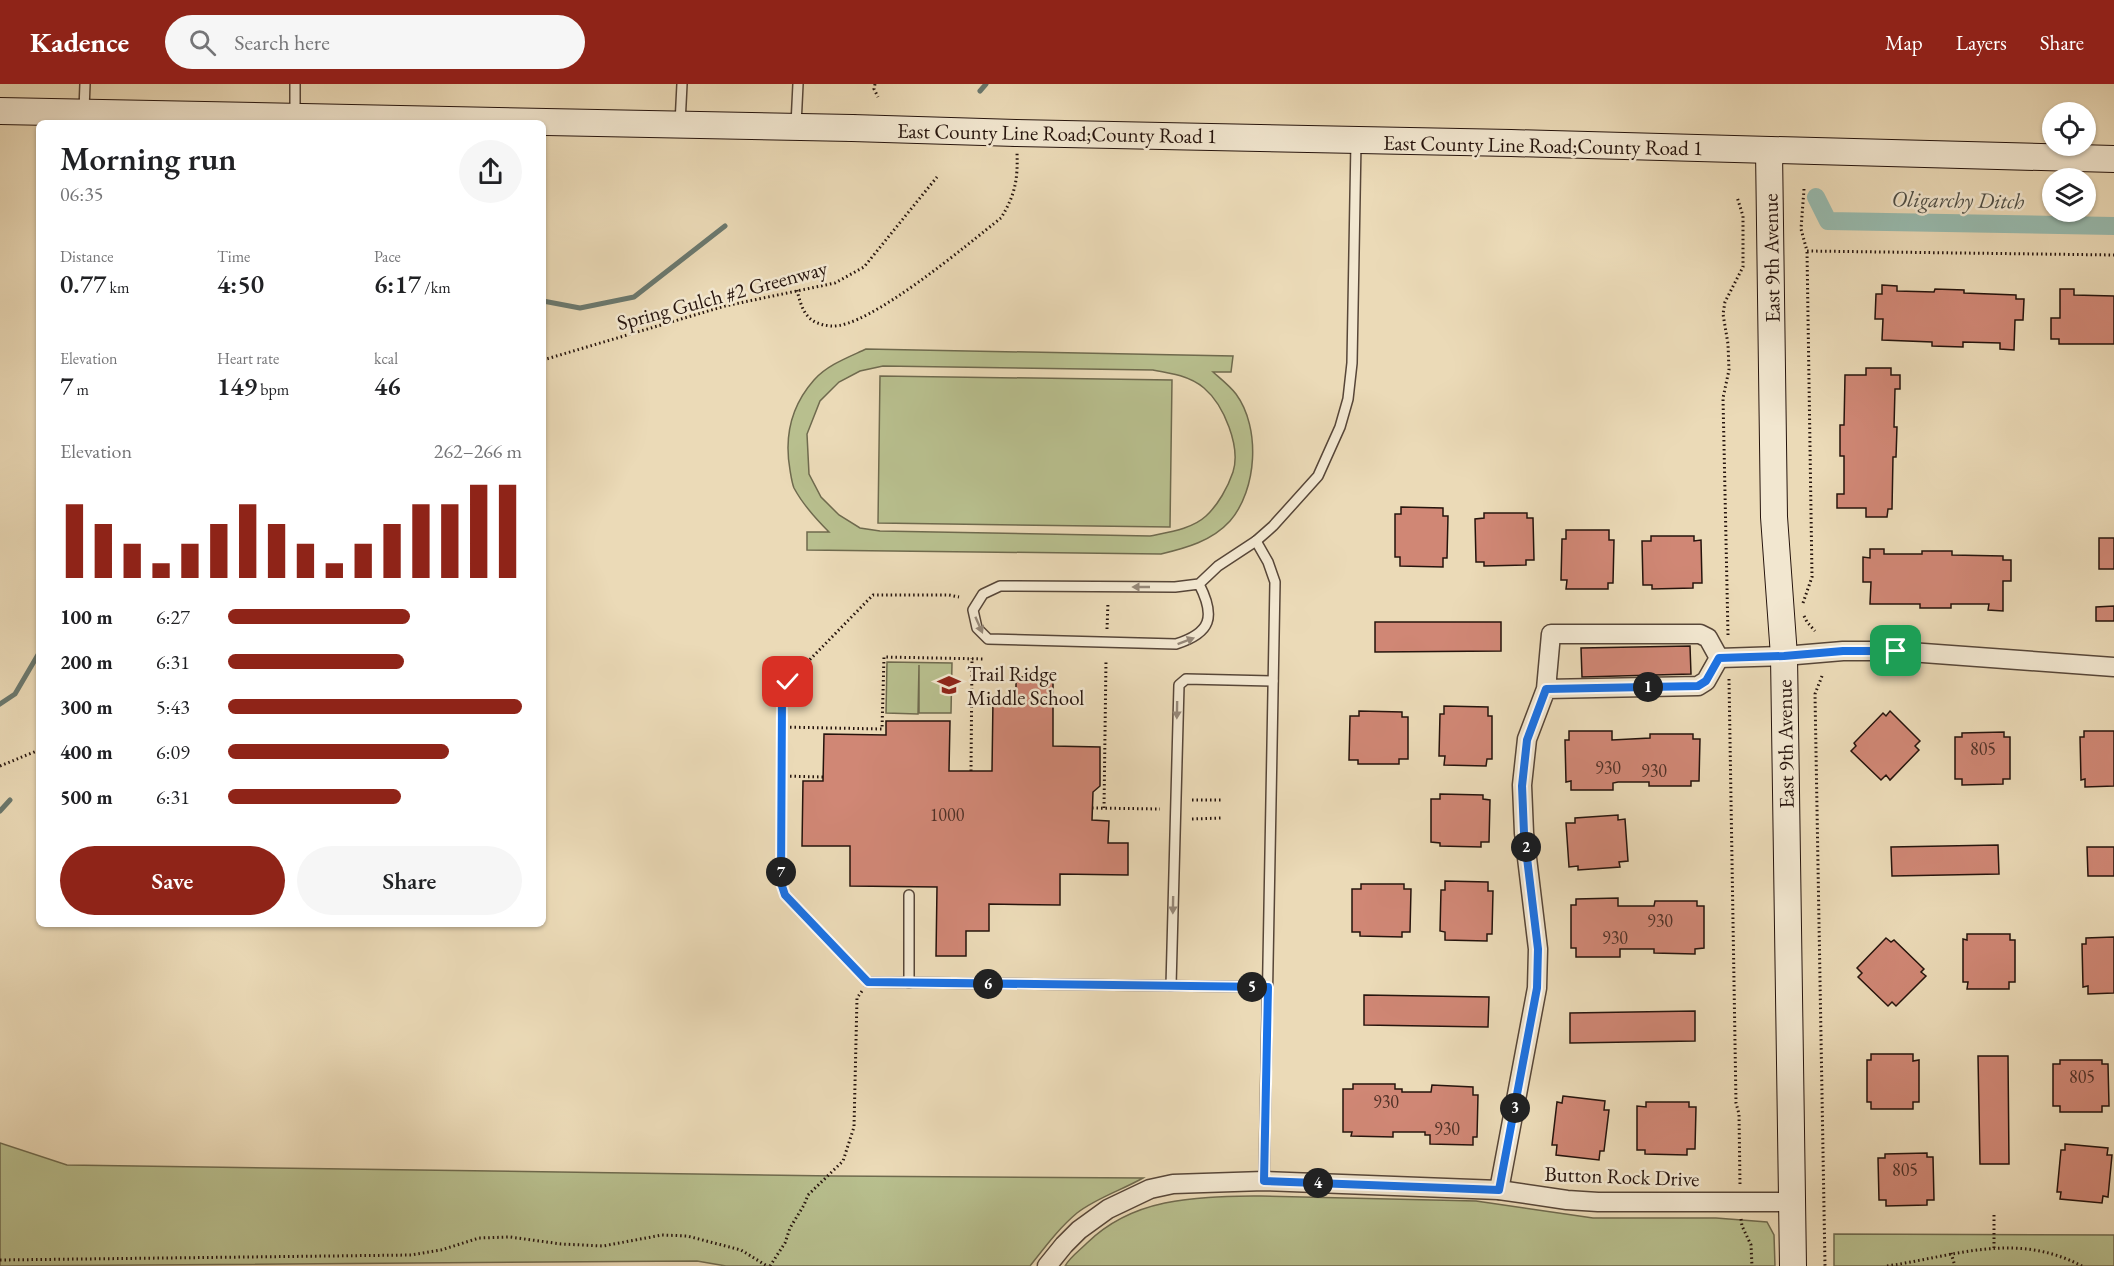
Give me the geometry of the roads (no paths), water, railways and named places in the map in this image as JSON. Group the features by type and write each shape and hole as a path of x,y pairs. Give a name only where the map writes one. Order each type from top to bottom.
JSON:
{"main road":[{"name":"East County Line Road;County Road 1","path":"0,111 439,120"},
{"name":"East County Line Road;County Road 1","path":"546,122 2114,159"},
{"name":"East 9th Avenue","path":"1769,150 1774,517 1784,656 1793,1266"}],"street":[{"path":"1499,1190 1537,988 1538,949 1525,844 1522,786 1527,740 1546,689 1551,634 1700,634 1708,638 1724,664"},
{"path":"1546,689 1698,686 1724,664 1843,651 1896,651 2114,667"},
{"name":"Button Rock Drive","path":"1047,1266 1064,1245 1108,1209 1150,1190 1173,1184 1264,1181 1499,1190 1598,1202 1792,1202"}],"lane":[{"path":"84,113 85,84"},
{"path":"295,84 295,117"},
{"path":"680,125 682,84"},
{"path":"796,128 798,84"},
{"path":"1199,584 1208,600 1209,616 1203,631 1193,639 1176,644 988,639 977,628 973,610 983,594 1000,586 1175,587 1199,584 1218,566 1273,526 1318,476 1340,427 1348,399 1352,363 1356,140"},
{"path":"1256,540 1268,562 1275,582 1264,1181"},
{"path":"1171,986 1179,685 1186,679 1273,681"},
{"path":"909,895 909,983"},
{"path":"868,982 1268,987"}],"waterway":[{"path":"980,91 986,84"},
{"name":"Oligarchy Ditch","path":"1816,197 1828,221 2114,226"},
{"path":"546,302 580,308 634,297 725,226"},
{"path":"0,704 15,694 36,658"},
{"path":"0,811 10,800"}],"place":[{"name":"Trail Ridge Middle School","path":"949,685"}]}
